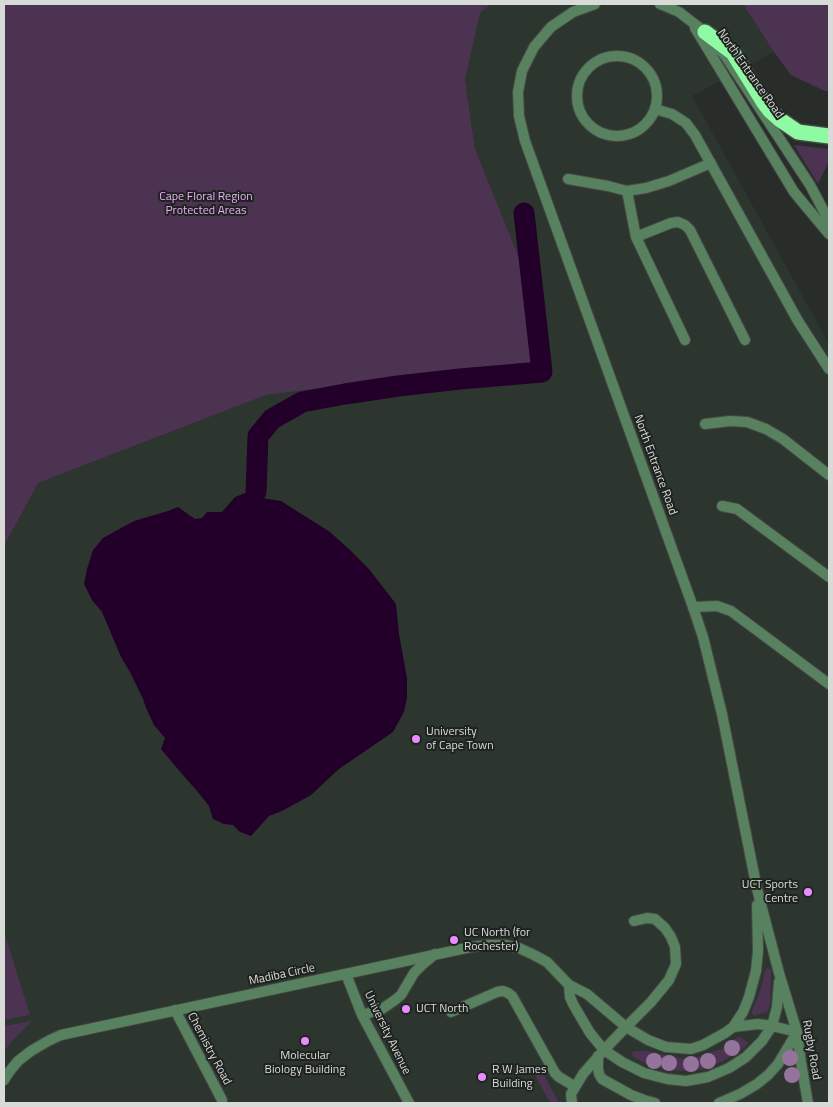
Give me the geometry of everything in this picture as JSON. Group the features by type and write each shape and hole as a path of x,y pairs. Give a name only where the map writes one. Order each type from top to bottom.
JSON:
{"highway":[{"path":"705,32 732,53 764,103 779,119 798,132 829,136"}],"street":[{"name":"North Entrance Road","path":"595,4 573,12 551,27 534,47 522,71 518,92 519,116 525,141 694,607 722,714 757,889 779,973"},
{"name":"North Entrance Road","path":"660,4 679,12 705,32 726,56 810,185 829,221"},
{"name":"North Entrance Road","path":"692,23 794,192 829,234"},
{"path":"615,56 632,59 646,68 652,77 657,93 655,109 650,120 642,128 631,134 620,136 602,133 588,123 581,114 577,102 580,80 594,63 604,58 615,56"},
{"path":"655,109 672,114 686,123 695,135 798,320 829,369"},
{"path":"568,179 627,191 654,186 712,163"},
{"path":"627,191 636,238 685,340"},
{"path":"636,238 671,223 678,222 686,225 745,340"},
{"path":"704,424 730,421 747,422 766,429 783,439 829,475"},
{"path":"722,506 737,509 829,577"},
{"path":"694,607 717,606 731,611 829,684"},
{"name":"Madiba Circle","path":"4,1080 18,1061 31,1051 61,1035 435,954 487,945 504,945 534,954 547,962 569,985 587,994 626,1027 648,1040 666,1047 691,1049 726,1033 733,1027 749,997 756,971 758,951 757,889"},
{"path":"572,1103 571,1094 574,1086 601,1053 670,980 676,964 675,948 665,928 655,919 647,918 634,921"},
{"path":"362,1015 382,1009 401,995 414,973 435,954"},
{"name":"Madiba Circle","path":"569,985 572,1004 601,1053 644,1073 667,1079 686,1081 708,1077 729,1068 746,1057 762,1041 772,1026 777,1007 779,973"},
{"name":"Rugby Road","path":"779,973 797,1032 808,1103"},
{"name":"University Avenue","path":"346,974 362,1015 408,1103"},
{"path":"451,1012 497,992 503,991 508,993 512,996 555,1073 574,1086"},
{"name":"Chemistry Road","path":"174,1010 222,1100"},
{"name":"Madiba Circle","path":"733,1027 758,1024 797,1032"},
{"path":"719,1103 740,1094 768,1075 778,1064 797,1032"},
{"path":"601,1053 598,1068 602,1079 631,1095 655,1103"}],"shaded area":[{"name":"University of Cape Town","path":"491,4 743,4 774,52 692,96 829,344 829,1103 4,1103 4,1020 29,1014 4,931 4,546 38,483 266,395 537,361 520,260 475,149 465,80 480,13"},
{"path":"256,492 262,498 281,501 330,532 369,569 396,604 407,678 407,698 404,712 393,732 339,769 311,795 269,816 251,836 240,832 233,825 224,824 213,819 209,806 161,749 165,738 154,725 130,672 121,657 102,612 92,600 84,584 93,550 103,538 134,521 178,507 195,519 202,518 207,512 222,512 235,497 245,493"}],"green space":[{"name":"Cape Floral Region Protected Areas","path":"4,4 491,4 480,13 465,80 475,149 520,260 537,361 266,395 38,483 4,546"},
{"path":"743,4 829,4 829,91 825,91 791,75"},
{"path":"794,145 829,149 829,161 818,184"},
{"path":"4,931 30,1015 4,1020"},
{"path":"767,968 771,970 770,1005 767,1012 754,1016 752,1011"},
{"path":"32,1021 12,1041 4,1051 4,1026"},
{"path":"739,1036 749,1043 740,1051 705,1069 687,1071 668,1070 649,1065 635,1058 631,1053 635,1051 649,1051 685,1059 698,1057 722,1049"},
{"path":"539,1066 559,1103 550,1103 534,1073"}],"waterway":[{"path":"256,492 258,436 272,419 302,402 398,386 542,372 524,213"}],"place":[{"name":"University of Cape Town","path":"416,739"},
{"name":"UCT Sports Centre","path":"808,892"},
{"name":"UC North (for Rochester)","path":"454,940"},
{"name":"UCT North","path":"406,1009"},
{"name":"Molecular Biology Building","path":"305,1041"},
{"name":"R W James Building","path":"482,1077"}]}
